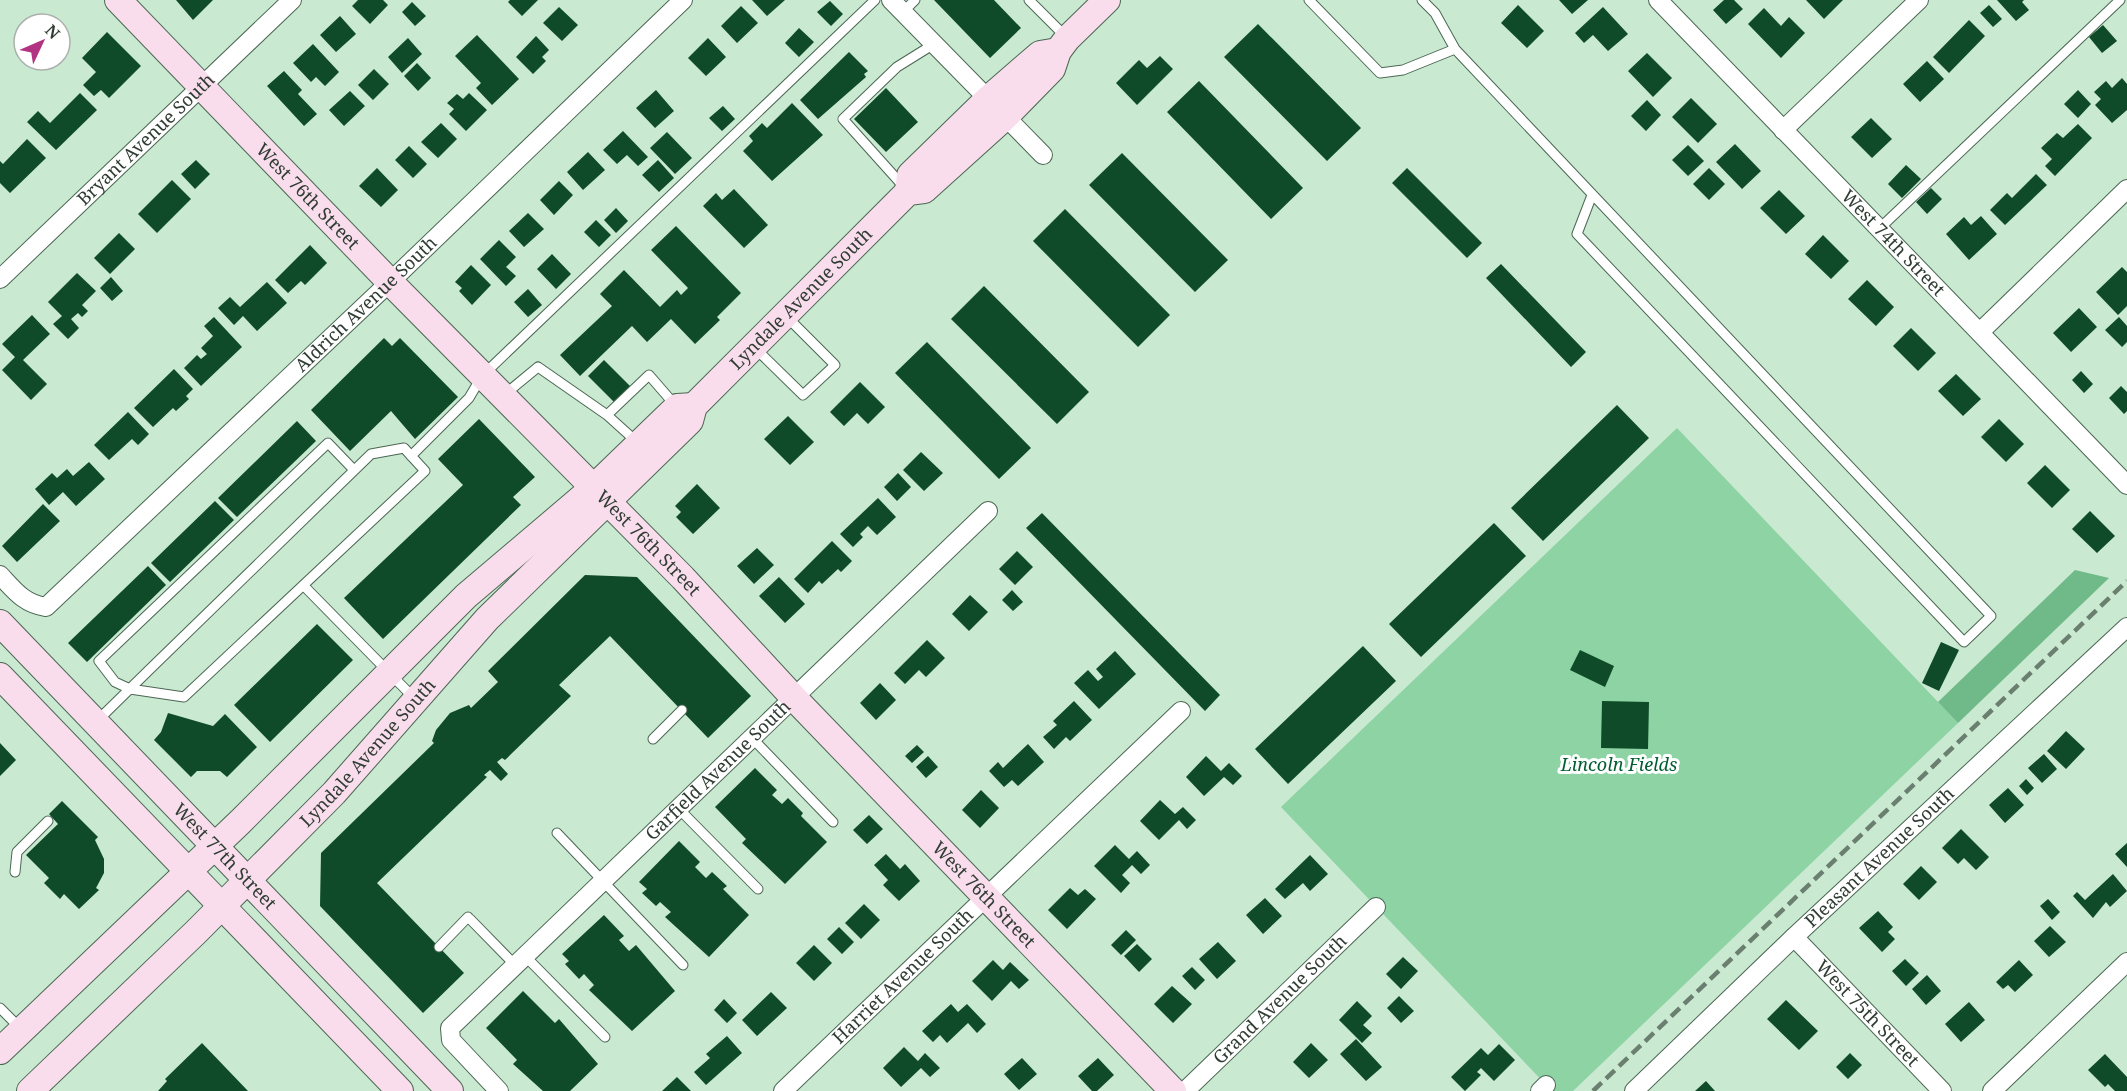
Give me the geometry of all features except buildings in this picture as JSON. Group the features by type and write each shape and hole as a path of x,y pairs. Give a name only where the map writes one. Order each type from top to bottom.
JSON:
{"street":[{"name":"West 76th Street","path":"117,0 482,376 683,578 794,698 1173,1091"},
{"name":"Bryant Avenue South","path":"0,279 292,0"},
{"name":"Aldrich Avenue South","path":"0,575 22,598 33,605 46,607 390,282 683,0"},
{"name":"Lyndale Avenue South","path":"30,1091 221,906 357,769 487,619 600,496 638,444 754,347 908,192 924,190 997,108 1040,54 1063,45 1107,0"},
{"name":"West 74th Street","path":"1658,0 1981,331 2127,485"},
{"path":"1784,130 1919,0"},
{"path":"903,4 934,44 1043,155"},
{"path":"1981,331 2127,189"},
{"name":"Lyndale Avenue South","path":"0,1051 189,871 466,596 600,496 690,421 685,406"},
{"name":"Garfield Avenue South","path":"499,1091 451,1040 450,1028 988,511"},
{"name":"West 77th Street","path":"0,623 450,1091"},
{"name":"Pleasant Avenue South","path":"1634,1091 1794,937 2127,627"},
{"name":"West 77th Street","path":"0,676 400,1091"},
{"name":"Harriet Avenue South","path":"783,1091 1181,711"},
{"name":"Grand Avenue South","path":"1185,1091 1376,907"},
{"name":"West 75th Street","path":"1794,937 1942,1091"},
{"path":"1992,1091 2127,962"}],"lane":[{"path":"411,456 469,398 482,376 875,0"},
{"path":"1029,0 1063,45"},
{"path":"1422,0 1435,13 1455,49 1991,616 1964,642 1577,234 1592,195"},
{"path":"1880,228 2120,0"},
{"path":"1312,1 1380,73 1403,70 1455,49"},
{"path":"908,192 843,119 897,67 934,44"},
{"path":"754,347 803,395 835,365 786,316"},
{"path":"502,396 538,367 607,415 638,444"},
{"path":"607,415 649,375 685,406"},
{"path":"96,722 130,689 354,470 371,454 404,448 425,471 184,697 130,689 115,682 99,662 328,443 354,470"},
{"path":"304,586 417,701"},
{"path":"653,739 682,710"},
{"path":"752,738 833,822"},
{"path":"678,808 758,889"},
{"path":"15,872 17,852 48,821"},
{"path":"557,833 683,965"},
{"path":"439,947 469,918 605,1037"},
{"path":"0,1008 21,1029"}],"green space":[{"name":"Lincoln Fields","path":"1677,428 1958,723 1573,1091 1552,1091 1281,807"},
{"path":"2075,570 2109,578 1958,723 1938,702"}],"railway":[{"path":"1593,1091 2127,581"}]}
